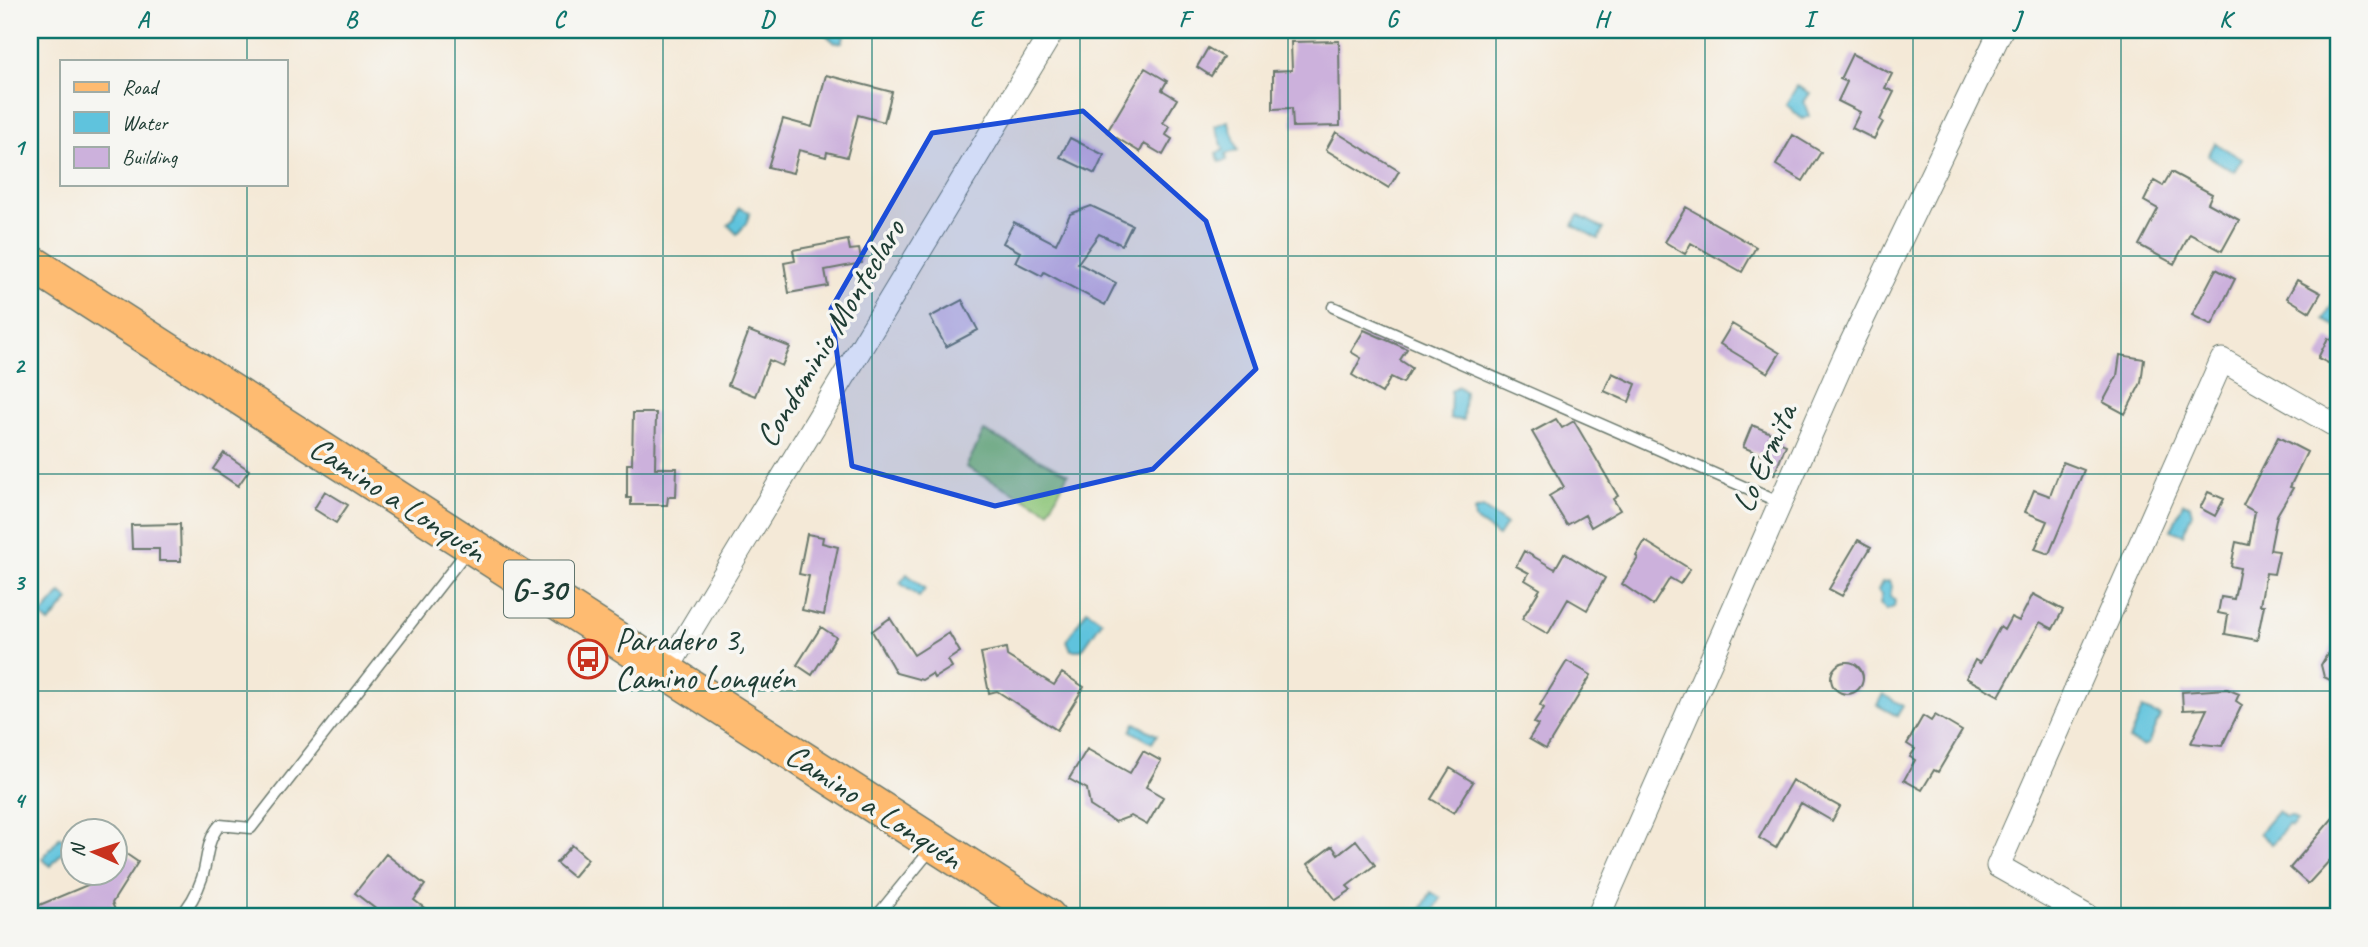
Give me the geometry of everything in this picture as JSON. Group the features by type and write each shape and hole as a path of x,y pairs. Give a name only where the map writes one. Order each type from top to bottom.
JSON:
{"main road":[{"name":"Camino a Lonquén","path":"30,262 1048,917"}],"street":[{"name":"Condominio Monteclaro","path":"666,671 1053,30"},
{"name":"Lo Ermita","path":"1598,917 1845,356 2001,30"},
{"path":"2088,917 1998,866 2222,360 2338,427"}],"lane":[{"path":"1333,307 1781,503"},
{"path":"179,917 189,908 202,877 211,835 220,825 251,828 471,546"},
{"path":"876,917 934,845"}],"highlighted area":[{"path":"1083,111 1206,221 1256,369 1153,469 995,506 852,466 831,309 932,133"}],"green space":[{"path":"984,431 1068,474 1049,511 966,467"}],"water":[{"path":"821,30 846,30 842,42 835,43"},
{"path":"1797,86 1810,93 1804,102 1809,116 1802,119 1786,104"},
{"path":"1228,121 1238,150 1226,154 1227,160 1220,162 1216,153 1224,150 1215,126"},
{"path":"2215,143 2242,159 2235,172 2208,156"},
{"path":"739,208 750,212 746,224 737,234 728,225 734,220"},
{"path":"1578,215 1604,229 1598,239 1573,225"},
{"path":"2337,295 2338,325 2337,327 2324,320"},
{"path":"1458,386 1465,392 1463,420 1450,419 1451,391"},
{"path":"2183,503 2190,505 2192,513 2183,535 2171,530"},
{"path":"1483,508 1506,524 1498,536 1475,520 1474,511"},
{"path":"907,574 925,589 919,597 900,583"},
{"path":"1889,581 1892,586 1890,596 1895,600 1894,607 1887,610 1880,604 1882,594 1878,590 1882,582"},
{"path":"61,593 69,600 49,623 41,616"},
{"path":"1087,610 1102,621 1082,650 1071,650 1067,640"},
{"path":"1883,694 1903,706 1897,716 1877,705"},
{"path":"2142,709 2160,716 2148,744 2142,746 2129,740"},
{"path":"1135,723 1157,735 1152,743 1131,731"},
{"path":"2278,811 2297,821 2291,827 2288,825 2272,844 2259,833"},
{"path":"60,837 60,855 51,866 42,859"},
{"path":"1431,892 1441,898 1430,917 1418,915"}],"building":[{"path":"1339,41 1340,126 1293,127 1292,108 1273,109 1273,71 1292,70 1291,42"},
{"path":"1208,48 1223,57 1211,76 1197,67"},
{"path":"1852,54 1892,74 1885,88 1894,92 1874,139 1852,128 1860,112 1838,101 1847,82 1840,79"},
{"path":"1145,68 1167,81 1162,90 1177,99 1163,123 1170,127 1166,135 1172,139 1163,155 1144,144 1140,152 1107,132"},
{"path":"826,75 892,92 884,122 858,115 847,157 827,152 826,157 799,150 793,173 768,167 783,119 812,127"},
{"path":"1336,132 1399,171 1389,188 1326,150"},
{"path":"1793,135 1821,152 1803,181 1776,165"},
{"path":"1070,138 1104,155 1095,174 1060,157"},
{"path":"2171,172 2212,194 2208,203 2239,220 2222,251 2190,234 2174,264 2139,245 2158,209 2144,201 2154,181 2163,186"},
{"path":"1091,206 1132,225 1122,245 1099,234 1078,263 1116,283 1105,305 1044,272 1042,276 1015,262 1020,252 1003,243 1014,222 1056,244 1070,214"},
{"path":"1686,207 1756,247 1742,272 1691,243 1685,254 1665,242"},
{"path":"848,240 850,250 859,249 862,263 825,270 828,286 789,293 784,263 795,261 793,250"},
{"path":"2216,269 2235,279 2212,325 2192,315"},
{"path":"2297,280 2321,293 2310,312 2287,298"},
{"path":"962,300 978,330 946,347 930,317"},
{"path":"1732,324 1780,353 1768,373 1720,344"},
{"path":"1364,330 1407,349 1400,360 1412,368 1403,383 1391,377 1382,393 1352,375 1361,358 1351,352"},
{"path":"749,331 790,347 782,366 769,360 755,396 728,385"},
{"path":"2328,338 2338,344 2338,368 2318,358"},
{"path":"2120,355 2144,359 2141,383 2125,414 2103,402 2117,376"},
{"path":"1612,373 1636,384 1629,402 1604,391"},
{"path":"633,413 656,413 655,468 677,468 676,497 668,497 667,505 631,505 631,498 627,498 627,464 632,464"},
{"path":"1556,419 1562,428 1574,421 1618,496 1613,499 1620,510 1591,527 1585,515 1567,525 1549,496 1564,487 1532,432"},
{"path":"1752,425 1771,433 1769,438 1786,445 1774,475 1758,468 1764,456 1743,447"},
{"path":"2278,437 2307,452 2290,487 2293,488 2277,515 2270,550 2279,551 2274,574 2266,573 2260,605 2264,605 2257,640 2225,634 2228,615 2218,613 2221,597 2234,599 2240,568 2231,566 2236,542 2249,545 2255,512 2243,505"},
{"path":"224,453 249,470 238,486 213,469"},
{"path":"2063,462 2084,470 2049,554 2035,549 2047,521 2025,512 2034,490 2050,496"},
{"path":"325,491 348,505 336,523 314,509"},
{"path":"2208,492 2224,499 2215,516 2200,508"},
{"path":"180,524 181,561 159,561 159,549 132,549 131,525"},
{"path":"807,534 823,537 822,543 838,547 824,615 802,610 809,576 799,574"},
{"path":"1858,540 1871,547 1842,596 1829,589"},
{"path":"1645,541 1690,569 1680,584 1670,578 1653,605 1622,584"},
{"path":"1524,551 1555,569 1564,553 1605,578 1587,610 1568,599 1548,634 1522,619 1540,589 1525,580 1529,573 1516,566"},
{"path":"2033,594 2063,610 2053,629 2040,622 1999,696 1966,678 1975,660 1980,663 2000,627 2004,630 2011,617 2019,621"},
{"path":"890,618 914,655 949,633 960,652 948,660 952,667 934,678 932,674 922,680 896,673 872,631"},
{"path":"821,627 836,637 812,675 797,665"},
{"path":"2338,636 2338,684 2324,677 2321,665"},
{"path":"1006,648 1007,656 1054,685 1062,673 1084,687 1057,730 997,691 989,693 981,653"},
{"path":"1567,661 1591,675 1546,749 1529,739 1538,725 1534,723 1544,708 1540,705"},
{"path":"1847,662 1858,667 1863,678 1858,689 1847,694 1836,689 1831,678 1836,667"},
{"path":"2227,689 2239,694 2236,701 2242,705 2222,746 2191,743 2207,709 2183,710 2182,692"},
{"path":"1935,715 1962,731 1938,772 1934,770 1922,790 1904,780 1915,760 1910,757 1915,749 1907,744 1923,716 1931,721"},
{"path":"1087,749 1130,773 1143,751 1161,761 1146,787 1163,797 1147,825 1131,816 1115,822 1090,806 1087,789 1069,779"},
{"path":"1450,768 1473,782 1454,813 1431,799"},
{"path":"1792,780 1840,807 1832,821 1801,803 1776,848 1759,838"},
{"path":"2338,812 2338,866 2331,859 2308,884 2290,868"},
{"path":"1356,840 1375,865 1347,886 1351,890 1336,900 1308,864 1332,846 1338,854"},
{"path":"572,845 588,859 573,877 556,863"},
{"path":"386,854 425,885 414,900 436,917 386,917 355,893"},
{"path":"130,857 138,862 130,875"},
{"path":"80,888 122,888 112,903 118,917 30,917 30,909"}],"place":[{"name":"Paradero 3, Camino Lonquén","path":"588,659"}]}
